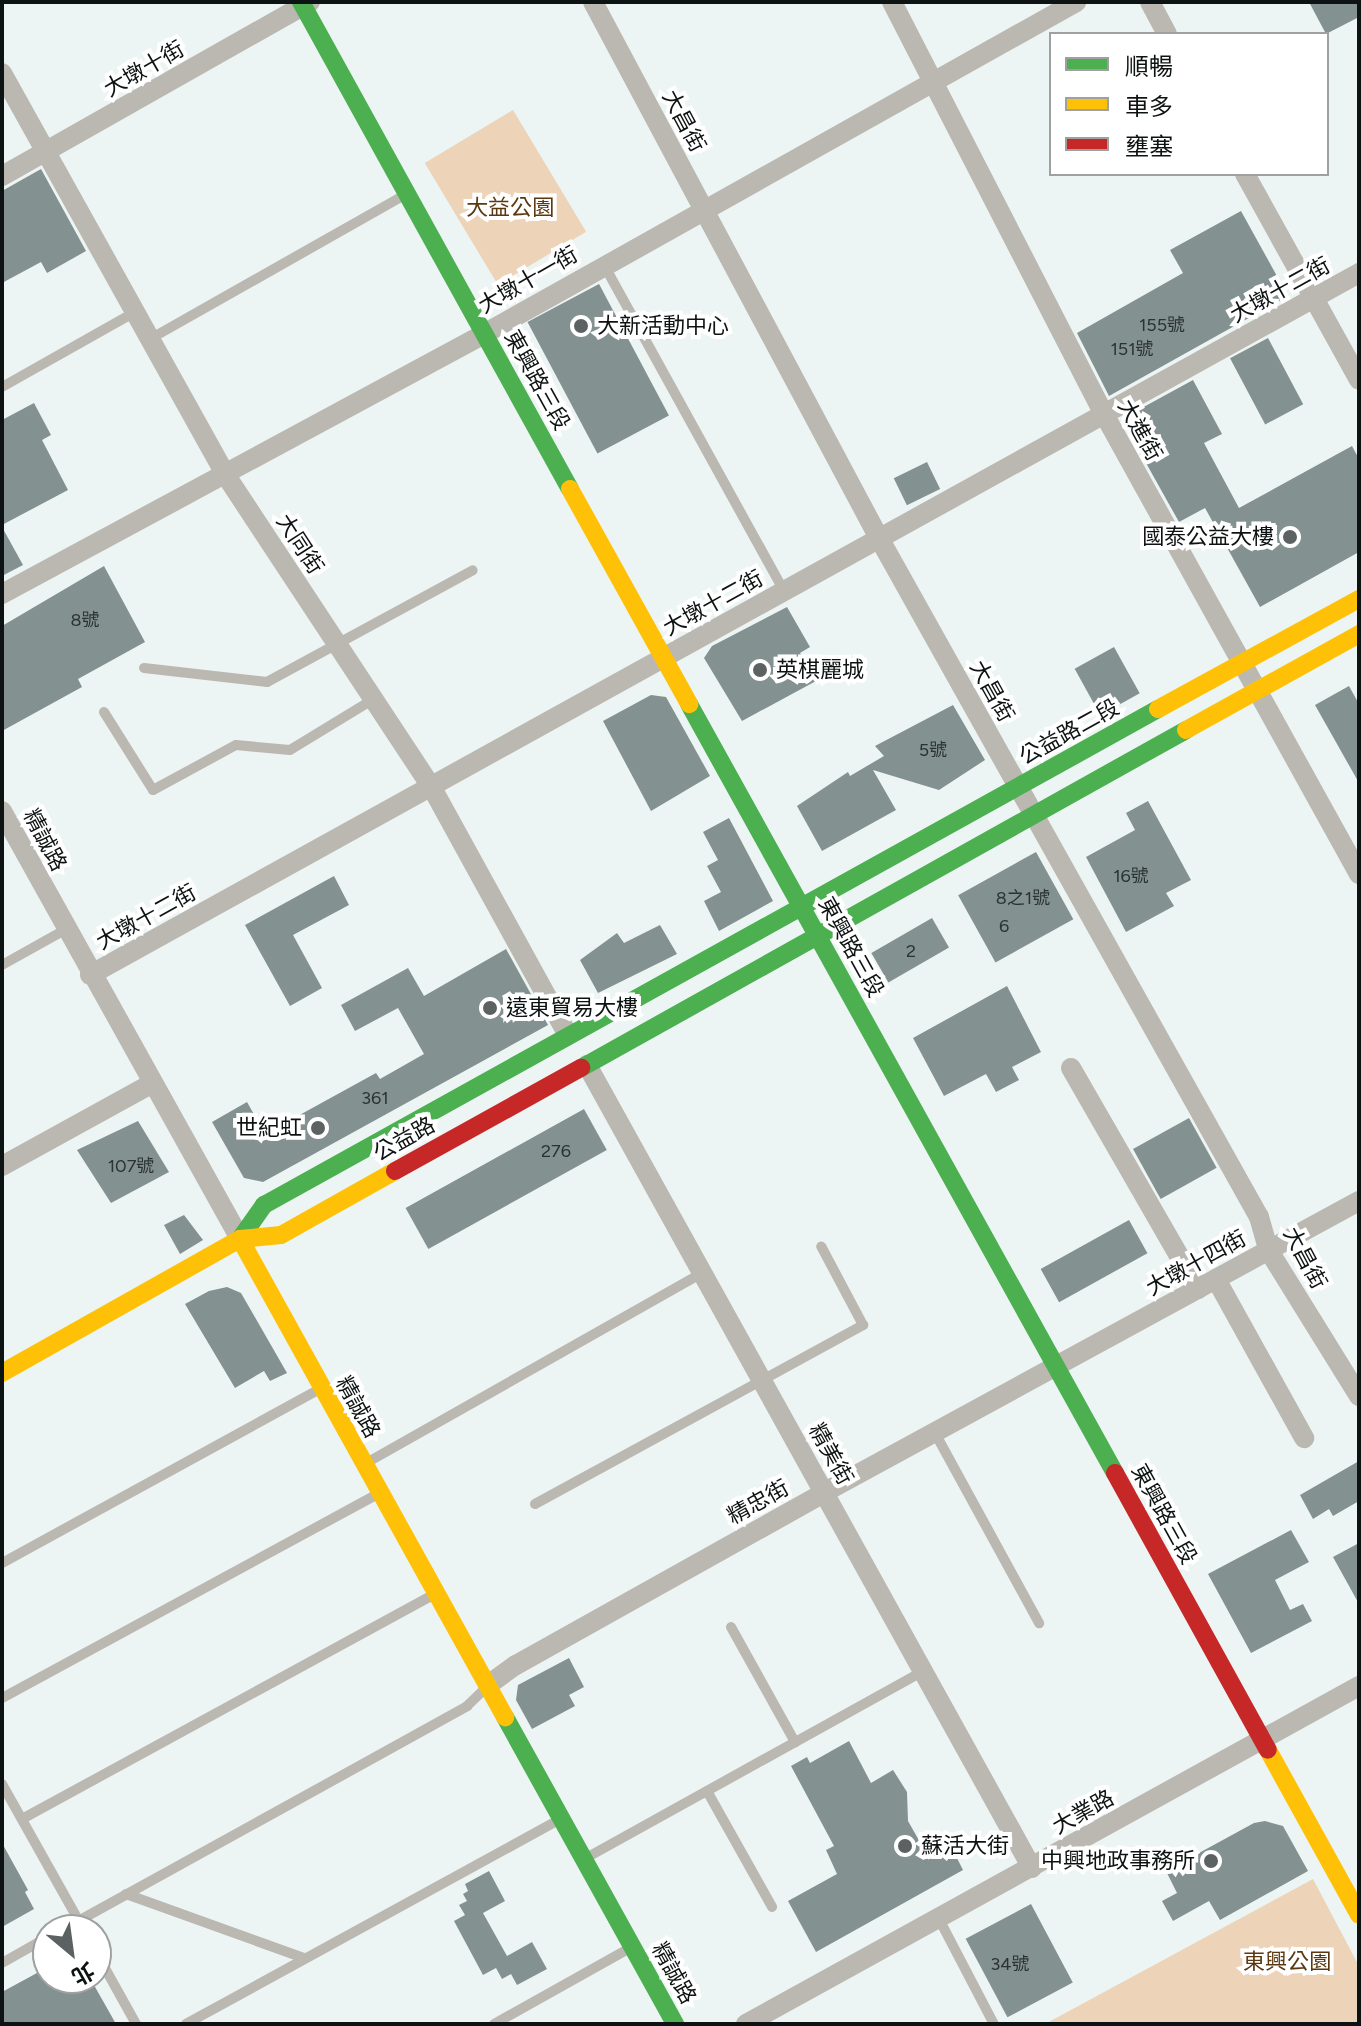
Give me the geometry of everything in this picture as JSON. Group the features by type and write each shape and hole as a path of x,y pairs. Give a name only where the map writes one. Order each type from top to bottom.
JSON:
{"street":[{"name":"大昌街","path":"593,2 879,538 1259,1217 1269,1251 1359,1396"},
{"name":"大進街","path":"892,2 1104,414 1359,874"},
{"name":"大墩十一街","path":"2,594 484,334 1076,2"},
{"path":"1150,2 1166,32"},
{"name":"大墩十街","path":"2,176 305,3"},
{"name":"東興路三段","path":"305,3 484,334 1359,1915"},
{"name":"大同街","path":"2,73 225,474 431,786 568,1035"},
{"path":"1246,176 1359,380"},
{"name":"大墩十二街","path":"90,975 1359,273"},
{"name":"公益路二段","path":"800,905 1019,788 1359,599"},
{"path":"817,936 1359,634"},
{"name":"精誠路","path":"2,811 65,930 675,2024"},
{"name":"公益路","path":"240,1239 264,1205 800,905"},
{"name":"公益路","path":"2,1373 240,1239 281,1235 817,936"},
{"path":"568,1035 587,1065"},
{"name":"精美街","path":"587,1065 1032,1868"},
{"path":"1071,1068 1304,1438"},
{"path":"2,1166 151,1084"},
{"name":"大墩十四街","path":"1055,1368 1359,1201"},
{"name":"精忠街","path":"488,1685 516,1665 825,1492 1055,1368"},
{"name":"大業路","path":"746,2024 1359,1686"}],"lane":[{"path":"150,339 407,194"},
{"path":"604,265 784,591"},
{"path":"2,387 135,312"},
{"path":"144,668 267,682 473,570"},
{"path":"104,712 153,790 236,745 290,750 374,699"},
{"path":"2,965 65,930"},
{"path":"535,1504 863,1325 821,1246"},
{"path":"363,1465 704,1272"},
{"path":"2,1563 320,1389"},
{"path":"935,1433 1039,1623"},
{"path":"2,1698 379,1493"},
{"path":"22,1819 435,1594"},
{"path":"731,1627 795,1742"},
{"path":"584,1859 923,1671"},
{"path":"98,1914 126,1894 467,1706 488,1685"},
{"path":"2,1784 76,1914"},
{"path":"707,1791 772,1907"},
{"path":"186,2024 561,1818"},
{"path":"126,1894 304,1958"},
{"path":"939,1919 994,2024"},
{"path":"2,1963 32,1946"},
{"path":"494,2024 632,1947"},
{"path":"112,1981 136,2024"}],"green space":[{"name":"大益公園","path":"513,110 586,232 498,285 425,163"},
{"name":"東興公園","path":"1313,1879 1359,1966 1359,2024 1045,2024"}],"building":[{"path":"1309,2 1359,2 1359,17 1325,32"},
{"path":"41,169 86,251 47,273 41,262 2,283 2,191"},
{"path":"1241,211 1288,296 1109,396 1077,333 1183,273 1170,250"},
{"path":"599,284 669,416 597,454 527,322"},
{"path":"1268,338 1303,404 1265,424 1230,358"},
{"name":"國泰公益大樓","path":"1193,380 1222,434 1204,443 1239,508 1352,446 1359,459 1359,552 1260,607 1205,508 1179,522 1127,429 1129,415"},
{"path":"34,403 51,435 42,440 68,490 2,525 2,420"},
{"path":"927,462 940,489 907,505 894,478"},
{"path":"2,527 23,565 2,576"},
{"path":"104,566 145,642 78,679 82,687 2,731 2,626"},
{"name":"英棋麗城","path":"787,607 810,647 800,653 816,681 742,721 704,658 712,646"},
{"path":"1114,647 1140,693 1100,715 1075,669"},
{"path":"1349,686 1359,704 1359,783 1315,705"},
{"path":"651,695 666,697 710,776 651,811 603,721"},
{"path":"953,705 985,760 939,790 873,770 896,810 822,851 797,806 848,772 850,776 884,756 875,746"},
{"path":"1148,801 1191,880 1166,893 1174,906 1126,932 1086,857 1135,830 1126,813"},
{"path":"729,818 773,901 719,931 704,901 721,892 707,866 718,860 703,832"},
{"path":"1036,852 1073,919 995,962 958,895"},
{"path":"334,876 349,905 293,935 322,988 290,1006 245,925"},
{"path":"932,918 949,947 888,982 871,953"},
{"path":"660,925 677,954 598,993 580,960 617,933 624,943"},
{"path":"506,949 548,1025 263,1182 244,1178 212,1122 247,1102 265,1134 376,1073 380,1079 424,1054 398,1008 355,1031 341,1005 408,968 424,996"},
{"path":"1007,986 1041,1052 1012,1067 1019,1080 996,1092 986,1074 944,1096 913,1038"},
{"path":"584,1109 607,1150 428,1249 406,1208"},
{"path":"1189,1118 1217,1168 1161,1199 1133,1149"},
{"path":"138,1121 169,1172 111,1203 77,1150"},
{"path":"184,1215 203,1240 180,1254 164,1225"},
{"path":"1129,1220 1147,1253 1059,1302 1041,1269"},
{"path":"227,1287 241,1293 287,1373 270,1381 264,1371 235,1388 185,1304 209,1291"},
{"path":"1359,1461 1359,1501 1333,1516 1329,1509 1313,1519 1300,1495"},
{"path":"1291,1530 1309,1562 1275,1580 1290,1610 1303,1604 1312,1621 1251,1653 1208,1574"},
{"path":"1359,1543 1359,1604 1333,1557"},
{"path":"569,1658 584,1687 569,1695 575,1706 532,1729 516,1700 518,1685"},
{"name":"蘇活大街","path":"849,1741 871,1783 893,1770 907,1792 908,1821 925,1851 949,1842 963,1870 816,1952 788,1901 837,1874 826,1850 834,1846 791,1766 807,1757 810,1763"},
{"path":"1265,1821 1283,1826 1308,1871 1220,1920 1209,1901 1173,1921 1162,1901 1177,1893 1166,1871 1254,1823"},
{"path":"2,1843 28,1890 25,1892 34,1909 2,1927"},
{"path":"489,1871 505,1901 483,1913 507,1956 532,1942 547,1969 517,1985 511,1974 502,1979 496,1968 483,1975 454,1921 465,1915 459,1905 467,1901 463,1894 468,1891 465,1884"},
{"path":"1031,1904 1073,1983 1007,2017 966,1939"},
{"path":"32,1976 32,1994 99,1994 116,2024 2,2024 2,1992"}],"traffic: fast":[{"path":"301,2 570,489"},
{"path":"689,704 1115,1473"},
{"path":"240,1239 264,1205 1158,709"},
{"path":"581,1068 1186,730"},
{"path":"505,1717 675,2024"}],"traffic: slow":[{"path":"570,489 689,704"},
{"path":"1158,709 1359,599"},
{"path":"1186,730 1359,634"},
{"path":"2,1373 240,1239 281,1235 395,1171"},
{"path":"240,1239 505,1717"},
{"path":"1268,1750 1359,1915"}],"traffic: jam":[{"path":"395,1171 581,1068"},
{"path":"1115,1473 1268,1750"}],"place":[{"name":"大新活動中心","path":"581,326"},
{"name":"國泰公益大樓","path":"1290,537"},
{"name":"英棋麗城","path":"760,670"},
{"name":"遠東貿易大樓","path":"490,1008"},
{"name":"世紀虹","path":"318,1128"},
{"name":"蘇活大街","path":"905,1846"},
{"name":"中興地政事務所","path":"1211,1861"}]}
